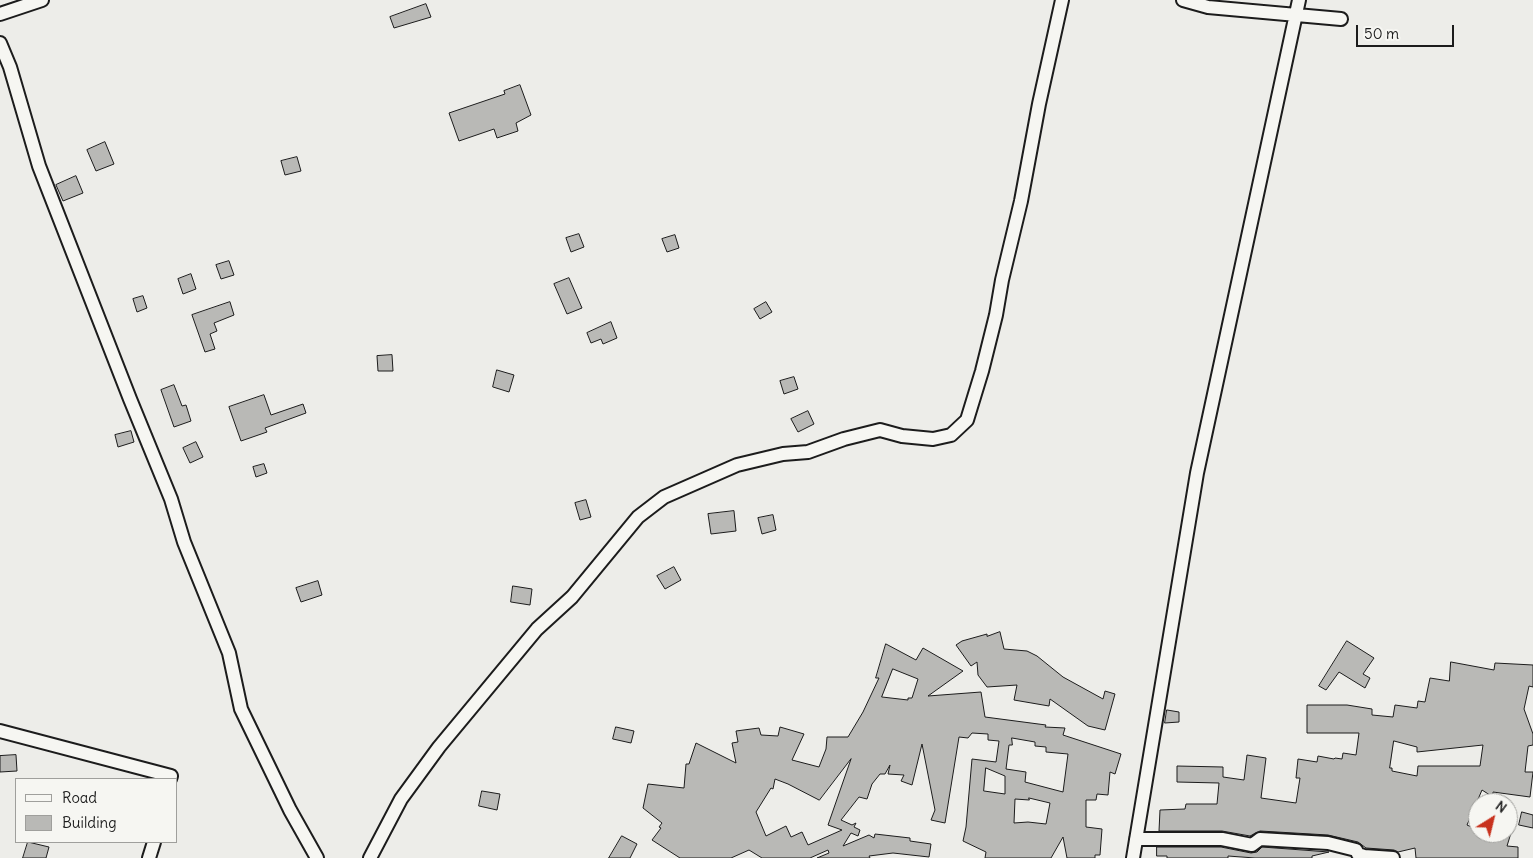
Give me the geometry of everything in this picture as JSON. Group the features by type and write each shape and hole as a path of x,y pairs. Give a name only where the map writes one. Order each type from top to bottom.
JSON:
{"street":[{"path":"0,14 42,0"},
{"path":"370,858 401,799 438,748 537,629 572,596 638,517 664,496 737,465 783,454 808,452 844,439 880,430 902,436 934,439 950,435 967,420 996,315 1062,0"},
{"path":"1183,0 1208,7 1341,19"},
{"path":"1133,858 1197,473 1299,0"},
{"path":"0,43 10,67 39,166 130,399 171,498 184,542 229,653 241,708 290,810 317,858"},
{"path":"0,731 171,776 170,778"},
{"path":"1136,839 1222,839 1252,845 1260,839 1328,844 1356,850 1358,854 1364,856 1392,858"},
{"path":"150,858 154,843"}],"building":[{"path":"426,4 431,17 394,28 390,17"},
{"path":"520,85 531,115 516,123 518,131 497,138 494,129 459,141 449,113 505,94 504,91"},
{"path":"105,142 114,164 96,171 87,150"},
{"path":"297,157 301,171 285,175 281,161"},
{"path":"76,176 83,193 63,201 56,185"},
{"path":"579,234 584,247 571,252 566,238"},
{"path":"675,235 679,248 667,252 662,239"},
{"path":"229,261 234,275 221,279 216,265"},
{"path":"191,274 196,289 183,294 178,279"},
{"path":"569,278 582,308 567,314 554,284"},
{"path":"143,296 147,308 137,312 133,299"},
{"path":"230,302 234,315 214,323 217,331 210,334 215,349 205,352 192,315"},
{"path":"766,302 772,312 760,319 754,309"},
{"path":"611,322 617,338 603,344 601,339 591,343 587,333"},
{"path":"392,355 393,371 378,371 377,356"},
{"path":"497,370 514,375 509,392 493,387"},
{"path":"794,377 798,389 784,394 780,381"},
{"path":"174,385 182,406 186,405 191,421 174,427 161,390"},
{"path":"264,395 271,415 303,404 306,413 265,428 267,432 241,441 229,407"},
{"path":"808,411 814,424 798,432 791,419"},
{"path":"131,431 134,442 118,447 115,435"},
{"path":"196,442 203,457 190,463 183,448"},
{"path":"264,464 267,473 256,477 253,467"},
{"path":"586,500 591,517 580,520 575,503"},
{"path":"734,511 736,531 711,534 708,514"},
{"path":"773,515 776,530 762,534 758,518"},
{"path":"674,567 681,580 665,589 657,576"},
{"path":"318,581 322,595 301,602 296,588"},
{"path":"513,586 532,589 530,605 511,602"},
{"path":"1000,632 1004,649 1027,651 1037,656 1063,677 1103,699 1105,691 1115,694 1105,730 1088,726 1050,699 1049,706 1014,700 1017,685 987,687 978,675 977,662 971,666 956,645 962,641"},
{"path":"1347,641 1374,658 1363,674 1370,678 1365,688 1339,672 1326,690 1319,686"},
{"path":"886,644 916,660 923,648 963,671 928,696 981,692 985,717 1046,725 1045,727 1065,728 1063,735 1121,754 1115,774 1110,772 1108,795 1097,794 1096,800 1086,800 1086,827 1102,829 1100,855 1095,855 1095,858 1067,858 1063,837 1051,858 985,858 986,852 963,841 972,759 996,762 999,741 988,740 988,734 972,733 968,738 959,737 945,823 931,820 935,810 922,744 912,785 901,781 904,775 888,774 890,765 885,774 880,774 872,784 867,799 859,797 841,820 852,825 856,823 854,827 860,830 858,836 851,833 843,846 869,835 874,838 875,834 910,838 910,841 931,844 929,857 893,853 869,856 870,858 817,858 829,853 828,850 810,858 762,858 749,850 731,858 680,858 652,840 661,828 659,827 662,823 643,808 648,784 684,788 686,764 689,764 696,743 736,763 732,743 738,742 736,731 759,728 761,735 778,736 780,727 804,734 792,760 819,767 826,749 827,737 848,737 863,712 879,678 876,678","holes":["893,669 918,679 912,698 908,698 908,700 882,697","1012,738 1035,742 1035,746 1046,747 1046,752 1068,754 1063,792 1025,782 1026,772 1006,769 1009,745 1012,745","851,759 828,825 842,830 808,845 802,832 791,837 786,826 766,836 756,812 771,788 773,789 775,779 819,800","986,768 1005,776 1005,794 984,791","1029,798 1050,803 1046,824 1014,823 1015,799 1029,800"]},
{"path":"1451,662 1494,670 1495,663 1533,665 1533,687 1529,686 1524,709 1533,734 1533,745 1528,746 1525,772 1533,772 1530,797 1518,795 1518,793 1487,793 1482,790 1481,793 1468,793 1468,843 1508,843 1507,846 1518,847 1518,858 1416,858 1415,848 1398,852 1366,848 1358,842 1328,835 1260,831 1250,836 1222,831 1159,831 1160,810 1185,809 1186,804 1217,804 1219,783 1177,782 1177,766 1223,767 1223,777 1244,780 1247,755 1266,758 1261,798 1296,803 1300,778 1296,778 1298,759 1317,762 1318,756 1342,759 1343,753 1356,755 1359,733 1307,733 1307,705 1347,705 1372,709 1372,715 1393,717 1395,705 1417,708 1418,701 1425,702 1430,678 1449,681","holes":["1394,741 1417,747 1417,752 1483,745 1480,766 1418,766 1417,776 1392,771 1392,768 1390,768"]},
{"path":"1167,710 1179,712 1179,722 1165,723"},
{"path":"616,727 634,731 631,743 613,739"},
{"path":"16,755 17,771 0,772 0,756"},
{"path":"482,791 500,794 497,810 479,806"},
{"path":"1522,812 1533,815 1533,828 1519,825"},
{"path":"622,836 637,844 630,858 609,858"},
{"path":"28,843 49,847 46,858 23,858"},
{"path":"1157,847 1221,847 1251,853 1257,852 1262,847 1329,852 1312,856 1312,858 1228,856 1228,858 1167,858 1167,856 1157,856"}]}
